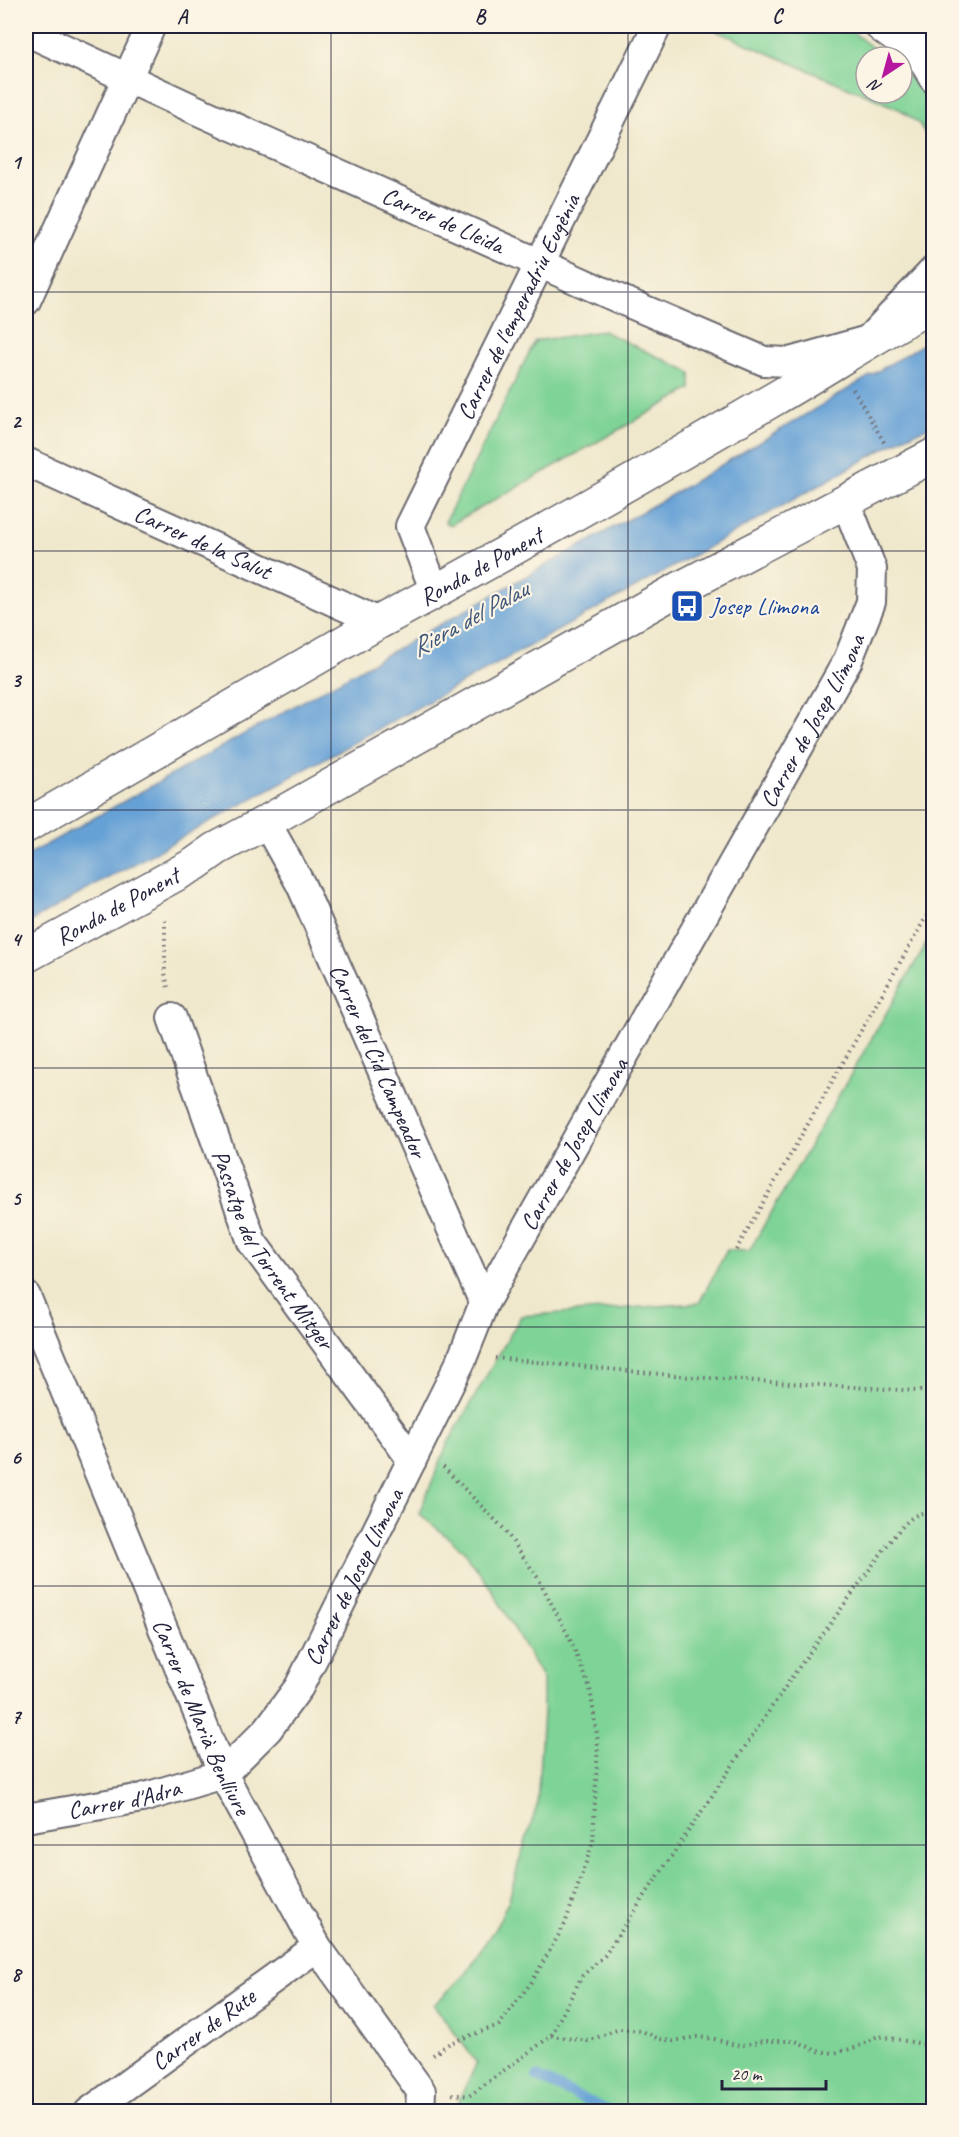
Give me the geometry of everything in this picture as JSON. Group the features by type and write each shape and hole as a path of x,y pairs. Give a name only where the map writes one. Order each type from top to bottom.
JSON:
{"main road":[{"path":"882,26 925,48"},
{"name":"Ronda de Ponent","path":"26,826 379,622 766,403 868,340 933,304"},
{"name":"Ronda de Ponent","path":"26,956 195,864 216,849 675,591 933,455"}],"street":[{"path":"26,301 151,26"},
{"name":"Carrer de l'emperadriu Eugènia","path":"435,592 410,526 657,26"},
{"name":"Carrer de Lleida","path":"26,32 127,79 764,361 790,362 868,340"},
{"path":"925,48 933,79"},
{"path":"868,340 933,270"},
{"name":"Carrer de la Salut","path":"26,462 379,622"},
{"name":"Carrer de Josep Llimona","path":"223,1774 268,1729 300,1686 423,1460 483,1303 848,660 871,602 872,569 846,502"},
{"name":"Carrer del Cid Campeador","path":"266,822 301,885 483,1303"},
{"name":"Passatge del Torrent Mitger","path":"172,1018 252,1242 423,1460"},
{"name":"Carrer de Marià Benlliure","path":"26,1296 223,1774 317,1947 416,2092"},
{"name":"Carrer d'Adra","path":"26,1818 142,1798 223,1774"},
{"name":"Carrer de Rute","path":"89,2112 317,1947"},
{"path":"400,2112 416,2092"}],"path":[{"path":"852,386 887,447"},
{"path":"164,880 165,973 172,1018"},
{"path":"735,1250 933,903"},
{"path":"488,1357 691,1377 933,1392"},
{"path":"416,2092 450,2043 499,2025 531,1983 565,1924 593,1842 598,1742 590,1688 569,1637 538,1578 504,1529 423,1460"},
{"path":"416,2092 469,2096 551,2036 582,1976 605,1955 788,1683 893,1537 912,1516 922,1512 933,1512"},
{"path":"551,2036 588,2041 620,2029 642,2031 659,2039 673,2041 697,2037 740,2046 763,2041 796,2041 818,2051 834,2053 855,2048 878,2036 933,2046"}],"green space":[{"path":"705,26 845,26 869,45 854,45 854,90"},
{"path":"914,81 933,101 933,147 920,125 901,110 889,105 914,105"},
{"path":"603,331 686,370 691,374 691,389 450,525 445,522 535,341"},
{"path":"933,932 933,2111 457,2111 460,2097 477,2063 434,2005 463,1976 496,1927 509,1900 537,1806 543,1679 492,1590 465,1552 419,1513 448,1443 521,1316 699,1303 727,1250 749,1251"}],"water":[{"name":"Riera del Palau","path":"933,338 933,425 903,438 26,924 26,856 668,497"}],"waterway":[{"path":"537,2077 611,2112"}],"place":[{"name":"Josep Llimona","path":"687,606"}]}
